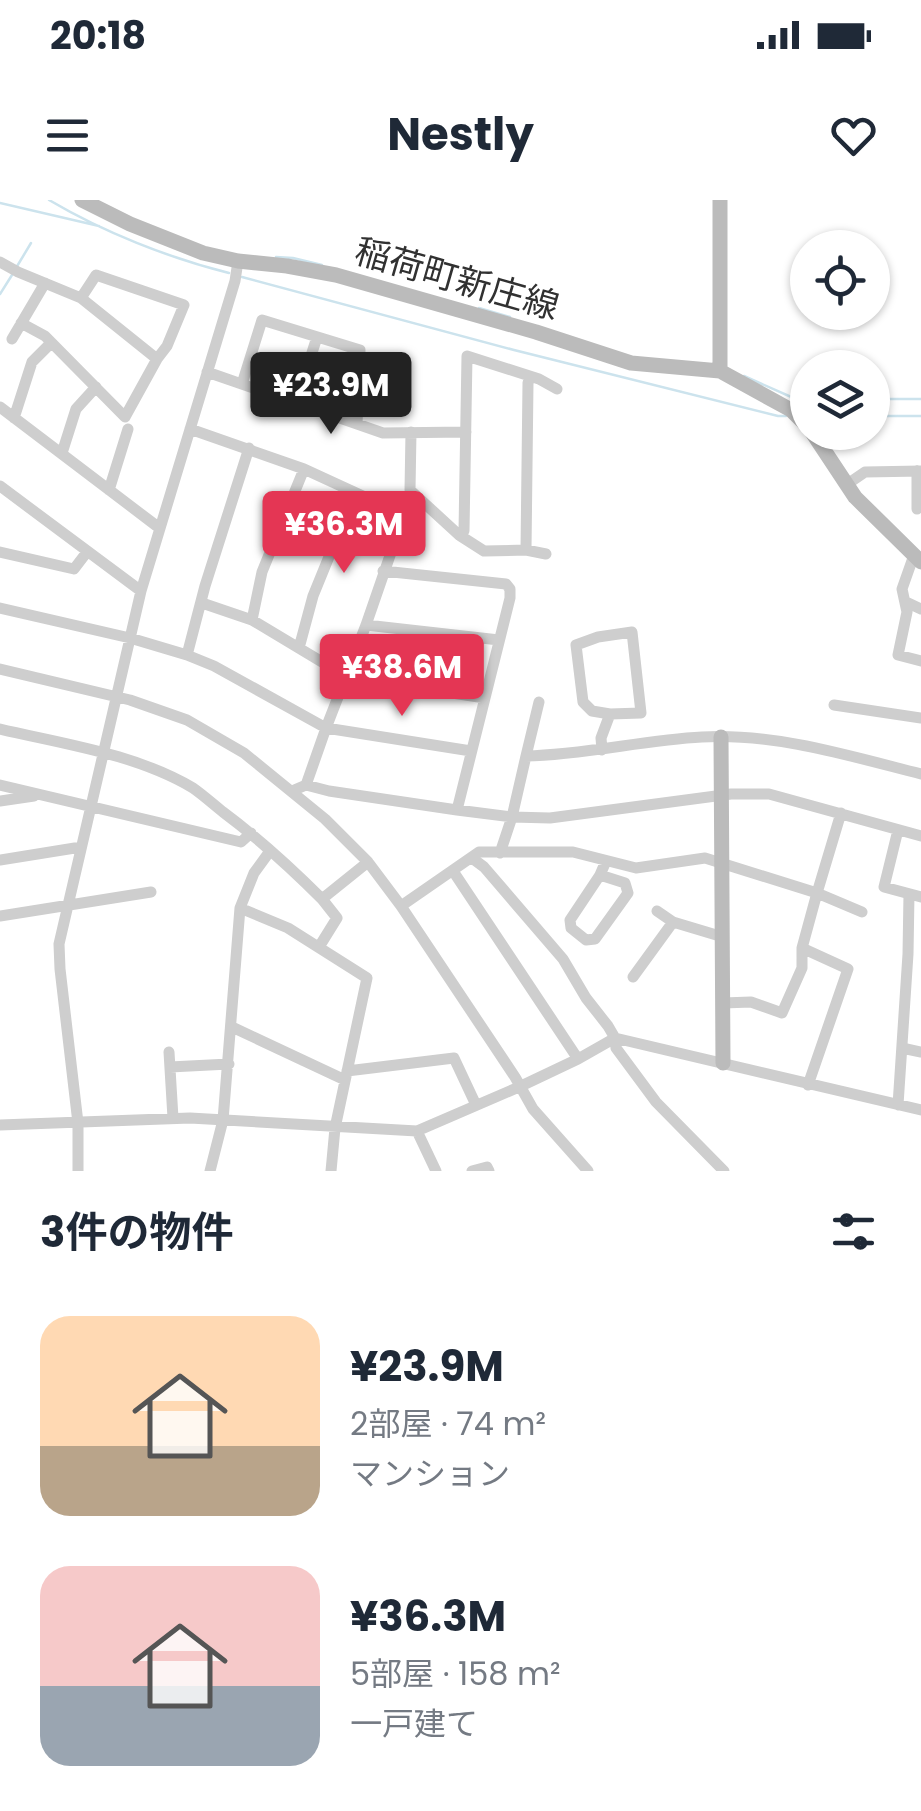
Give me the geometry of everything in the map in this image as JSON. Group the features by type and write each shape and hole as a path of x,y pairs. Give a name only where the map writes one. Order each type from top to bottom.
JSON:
{"main road":[{"name":"稲荷町新庄線","path":"82,200 237,271 287,266 336,275 631,363 720,371 790,409"},
{"path":"720,200 720,371"},
{"name":"稲荷町新庄線","path":"823,450 870,514 917,559"},
{"path":"721,737 723,1063"}],"street":[{"path":"0,262 81,298 157,359"},
{"path":"78,1171 78,1123 59,944 141,592 237,271"},
{"path":"21,323 45,336 125,417 167,346 184,305 96,275 81,298"},
{"path":"12,338 45,283"},
{"path":"242,384 262,320 360,350 358,424"},
{"path":"296,403 317,337"},
{"path":"14,418 32,362 51,342"},
{"path":"460,535 464,530 468,356 557,389"},
{"path":"207,372 383,433 466,432"},
{"path":"526,550 530,376"},
{"path":"62,454 76,409 96,387"},
{"path":"0,406 158,528"},
{"path":"109,490 128,429"},
{"path":"190,429 304,469 404,515"},
{"path":"411,432 410,490 415,495 460,535 484,550 546,554"},
{"path":"187,655 249,448"},
{"path":"252,620 262,572 304,469"},
{"path":"846,485 865,472 919,472 917,510"},
{"path":"0,486 141,592"},
{"path":"298,648 355,492"},
{"path":"306,786 409,500 415,495"},
{"path":"0,552 74,569 87,552"},
{"path":"917,559 902,589 907,612 898,655 921,661"},
{"path":"384,571 506,584 510,589 456,810"},
{"path":"906,602 921,609"},
{"path":"202,603 252,620 346,677 485,698"},
{"path":"0,608 187,655 326,728 471,750"},
{"path":"366,625 499,640"},
{"path":"632,632 641,714 610,714 592,710 583,702 576,645 632,632"},
{"path":"0,670 117,697 187,720 244,753 325,819 368,862 401,906 534,1109 588,1171"},
{"path":"500,853 539,702"},
{"path":"834,705 921,718"},
{"path":"602,750 601,738 610,714"},
{"path":"0,729 104,754 192,788 251,833 322,899 337,918 318,947"},
{"path":"526,756 721,737 807,746 921,774"},
{"path":"0,784 242,842 251,833"},
{"path":"292,791 306,786 456,810 550,818 721,796 768,794 921,836"},
{"path":"0,801 43,794"},
{"path":"723,1003 751,1002 782,1013 802,968 802,948 841,814"},
{"path":"898,830 884,888 915,896 898,1105"},
{"path":"0,860 81,847"},
{"path":"210,1171 223,1120 240,908 254,872 270,851"},
{"path":"401,906 479,852 574,852 636,868 704,858 817,893 862,912"},
{"path":"472,858 563,959 608,1026 616,1048 656,1102 724,1171"},
{"path":"600,875 626,883 628,893 594,939 586,940 572,928 570,920 606,861"},
{"path":"322,899 368,862"},
{"path":"453,871 578,1059"},
{"path":"0,916 151,892"},
{"path":"240,908 288,928 367,978 335,1128 331,1171"},
{"path":"657,911 673,922 722,937"},
{"path":"633,977 673,922"},
{"path":"802,948 848,969 808,1085"},
{"path":"908,954 921,958"},
{"path":"232,1027 346,1076 454,1058 476,1106"},
{"path":"0,1125 173,1118 417,1131 519,1087 614,1038 921,1110"},
{"path":"902,1048 921,1052"},
{"path":"169,1052 173,1118"},
{"path":"170,1067 228,1064"},
{"path":"417,1131 436,1171"},
{"path":"472,1171 487,1167 489,1171"}],"waterway":[{"path":"49,200 137,243 229,273"},
{"path":"0,203 99,226"},
{"path":"16,268 31,243"},
{"path":"276,257 322,265"},
{"path":"0,294 12,275"},
{"path":"242,277 514,350 786,416"},
{"path":"479,308 510,317"},
{"path":"744,376 790,396"},
{"path":"890,399 921,399"},
{"path":"890,416 921,416"}]}
